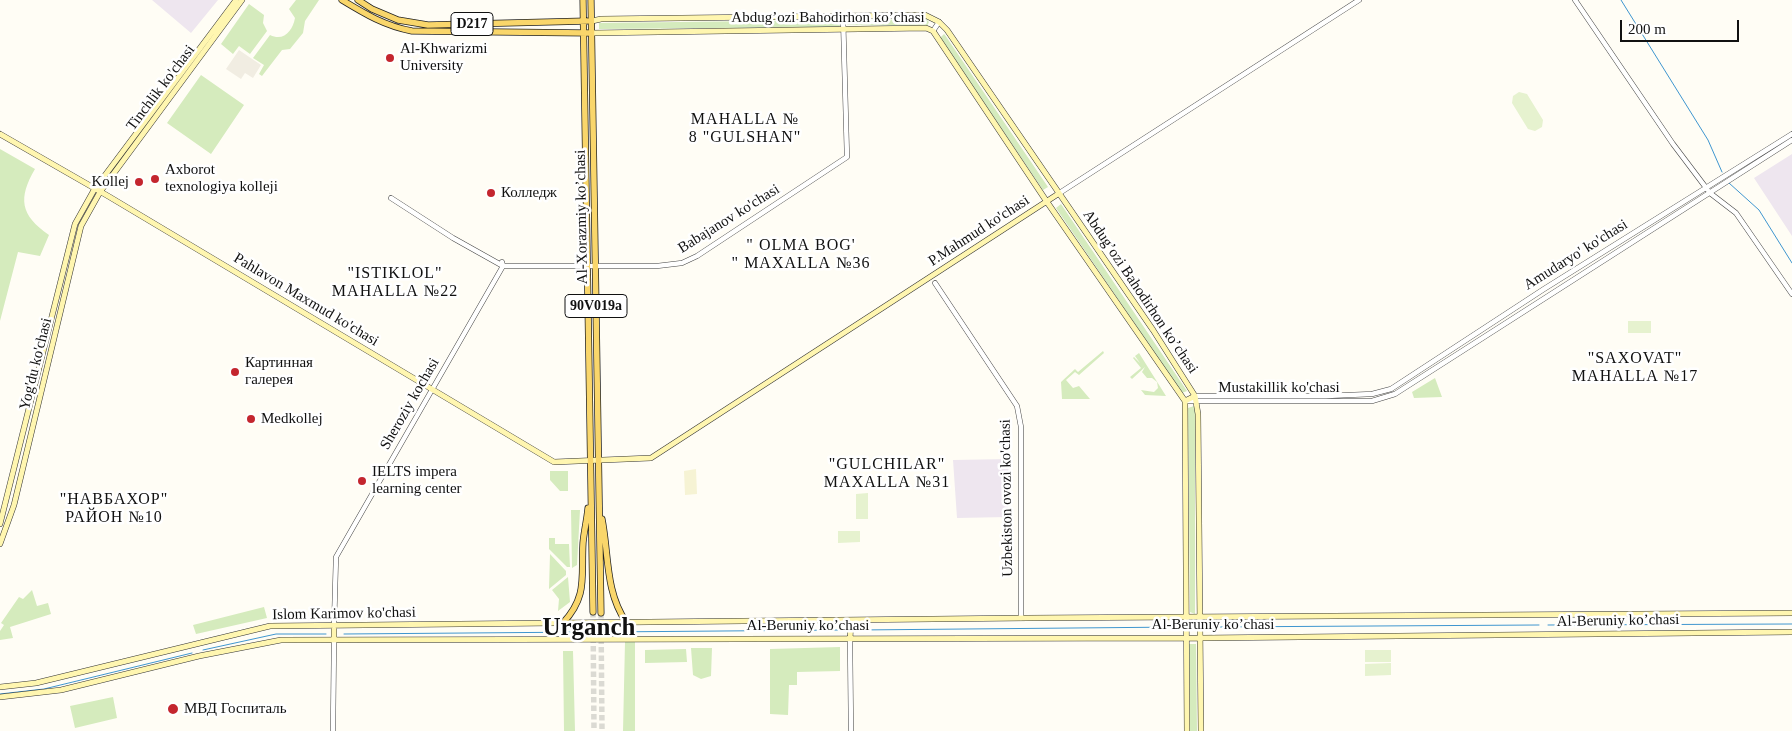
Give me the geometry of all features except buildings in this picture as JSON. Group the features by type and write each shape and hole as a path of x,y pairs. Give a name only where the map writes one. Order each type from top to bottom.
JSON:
{"main road":[{"name":"Tinchlik ko'chasi","path":"97,189 236,0"},
{"name":"Tinchlik ko'chasi","path":"97,189 242,0"},
{"name":"Abdug’ozi Bahodirhon ko’chasi","path":"342,0 368,16 394,28 452,32 592,33 926,28 933,30 1047,202 1185,401 1196,398 1153,330 1058,194 972,65 940,22 925,15 601,19 584,22 428,25 398,20 378,12 358,0"},
{"name":"Al-Xorazmiy ko’chasi","path":"583,0 593,612"},
{"name":"Al-Xorazmiy ko’chasi","path":"591,0 602,461 599,504 600,613"},
{"path":"452,25 452,32"},
{"name":"Pahlavon Maxmud ko'chasi","path":"0,134 97,189 545,459 554,462 602,461"},
{"name":"Yog'du ko'chasi","path":"0,524 71,238 83,207 97,189"},
{"name":"Yog'du ko'chasi","path":"0,544 14,505 77,240 97,189"},
{"name":"P.Mahmud ko'chasi","path":"602,461 646,458 659,453 1058,194"},
{"path":"1196,398 1201,618 1201,731"},
{"path":"1185,401 1187,731"},
{"path":"563,623 574,612 582,589 583,542 591,491"},
{"path":"599,504 606,538 611,589 618,610 626,622"},
{"name":"Al-Beruniy ko’chasi","path":"635,622 1792,613"},
{"path":"850,638 851,621"},
{"name":"Islom Karimov ko'chasi","path":"0,687 42,682 267,627 635,622"},
{"path":"334,626 334,640"},
{"name":"Al-Beruniy ko’chasi","path":"635,639 1201,638 1792,632"},
{"name":"Islom Karimov ko'chasi","path":"0,697 61,690 199,656 274,640 635,639"}],"street":[{"name":"P.Mahmud ko'chasi","path":"1058,194 1359,0"},
{"path":"1575,0 1673,144 1708,191 1736,213 1792,294"},
{"path":"844,16 844,29"},
{"path":"933,30 940,22"},
{"name":"Babajanov ko'chasi","path":"391,198 453,238 503,264 673,266 682,263 711,247 847,157 844,29"},
{"name":"Amudaryo' ko'chasi","path":"1372,401 1395,394 1708,191 1792,134"},
{"name":"Amudaryo' ko'chasi","path":"1372,394 1391,389 1544,289 1736,176 1792,140"},
{"name":"Sheroziy kochasi","path":"334,626 336,557 503,264"},
{"name":"Uzbekiston ovozi ko'chasi","path":"935,283 1017,406 1021,427 1021,618"},
{"name":"Mustakillik ko'chasi","path":"1196,398 1372,394"},
{"name":"Mustakillik ko'chasi","path":"1196,398 1372,401"},
{"path":"850,638 851,731"},
{"path":"333,731 334,640"}],"shaded area":[{"path":"152,0 218,0 191,33"},
{"path":"239,50 261,65 253,78 245,73 241,79 226,69"},
{"path":"1792,154 1792,236 1754,178"},
{"path":"1009,459 1008,517 957,518 953,460"},
{"path":"696,469 697,494 685,495 684,471"}],"green space":[{"path":"296,0 319,0 305,21 303,33 290,49 282,50 262,76 259,74 264,65 253,58 270,35 275,37 284,36 290,30 295,18 289,9"},
{"path":"249,4 264,15 263,23 267,31 250,54 239,46 233,54 221,44"},
{"path":"926,19 929,22 927,26 847,25 848,20"},
{"path":"839,20 841,24 839,27 599,29 599,23"},
{"path":"944,34 1048,187 1043,190 940,38"},
{"path":"201,75 244,105 211,154 167,123"},
{"path":"1519,92 1527,94 1543,120 1542,127 1535,131 1528,129 1512,103 1513,96"},
{"path":"0,149 35,169 26,189 25,205 27,213 32,220 49,235 40,256 18,252 0,321"},
{"path":"1061,204 1187,391 1182,393 1056,208"},
{"path":"1628,321 1651,321 1651,333 1628,333"},
{"path":"1103,351 1104,353 1079,375 1075,372 1066,380 1073,388 1079,386 1090,399 1062,399 1061,382 1075,369 1078,372"},
{"path":"1139,353 1166,396 1145,395 1141,390 1154,392 1158,388 1157,382 1152,378 1147,378 1142,372 1145,367 1132,379 1130,377 1141,368 1133,358 1140,363 1135,356"},
{"path":"1435,378 1442,397 1414,398 1412,392"},
{"path":"1194,406 1195,614 1190,612 1188,408"},
{"path":"550,471 568,471 568,491 560,491 550,480"},
{"path":"868,493 868,519 856,519 856,494"},
{"path":"571,510 580,510 577,565 572,568"},
{"path":"838,531 860,531 860,542 838,543"},
{"path":"549,538 555,538 555,544 569,544 570,567 567,567 549,549"},
{"path":"550,554 566,571 566,575 549,589"},
{"path":"568,577 570,602 558,611 559,599 552,590"},
{"path":"32,590 37,606 48,603 51,614 10,627 13,638 0,640 0,631 4,625 1,623 19,597 23,599"},
{"path":"264,607 267,618 196,634 193,625"},
{"path":"625,642 635,642 635,731 623,731"},
{"path":"1189,644 1196,644 1197,731 1190,731"},
{"path":"840,647 840,671 797,672 797,685 789,685 788,715 770,714 770,649"},
{"path":"691,648 712,648 711,676 701,679 693,675"},
{"path":"686,649 687,662 645,663 645,650"},
{"path":"1365,650 1391,650 1391,662 1365,662"},
{"path":"563,651 573,651 575,731 564,731"},
{"path":"1391,663 1391,675 1365,676 1365,664"},
{"path":"113,697 117,718 75,728 70,706"}],"waterway":[{"path":"1621,0 1708,140 1722,172"},
{"path":"1729,183 1759,210 1792,263"},
{"path":"1548,625 1792,624"},
{"path":"1210,627 1539,625"},
{"path":"858,630 1182,627"},
{"path":"603,632 843,630"},
{"path":"344,634 590,632"},
{"path":"203,650 276,634 326,634"},
{"path":"0,694 44,689 192,653"}],"tunnel":[{"path":"593,612 594,731"},
{"path":"601,613 602,731"}],"place":[{"name":"Al-Khwarizmi University","path":"390,58"},
{"name":"Axborot texnologiya kolleji","path":"155,179"},
{"name":"Kollej","path":"139,182"},
{"name":"Колледж","path":"491,193"},
{"name":"Картинная галерея","path":"235,372"},
{"name":"Medkollej","path":"251,419"},
{"name":"IELTS impera learning center","path":"362,481"},
{"name":"МВД Госпиталь","path":"173,709"}],"district":[{"name":"MAHALLA № 8 \"GULSHAN\"","path":"745,129"},
{"name":"\" OLMA BOG' \" MAXALLA №36","path":"801,255"},
{"name":"\"ISTIKLOL\" MAHALLA №22","path":"395,283"},
{"name":"\"SAXOVAT\" MAHALLA №17","path":"1635,368"},
{"name":"\"GULCHILAR\" MAXALLA №31","path":"887,474"},
{"name":"\"НАВБАХОР\" РАЙОН №10","path":"114,509"},
{"name":"Urganch","path":"589,629"}]}
